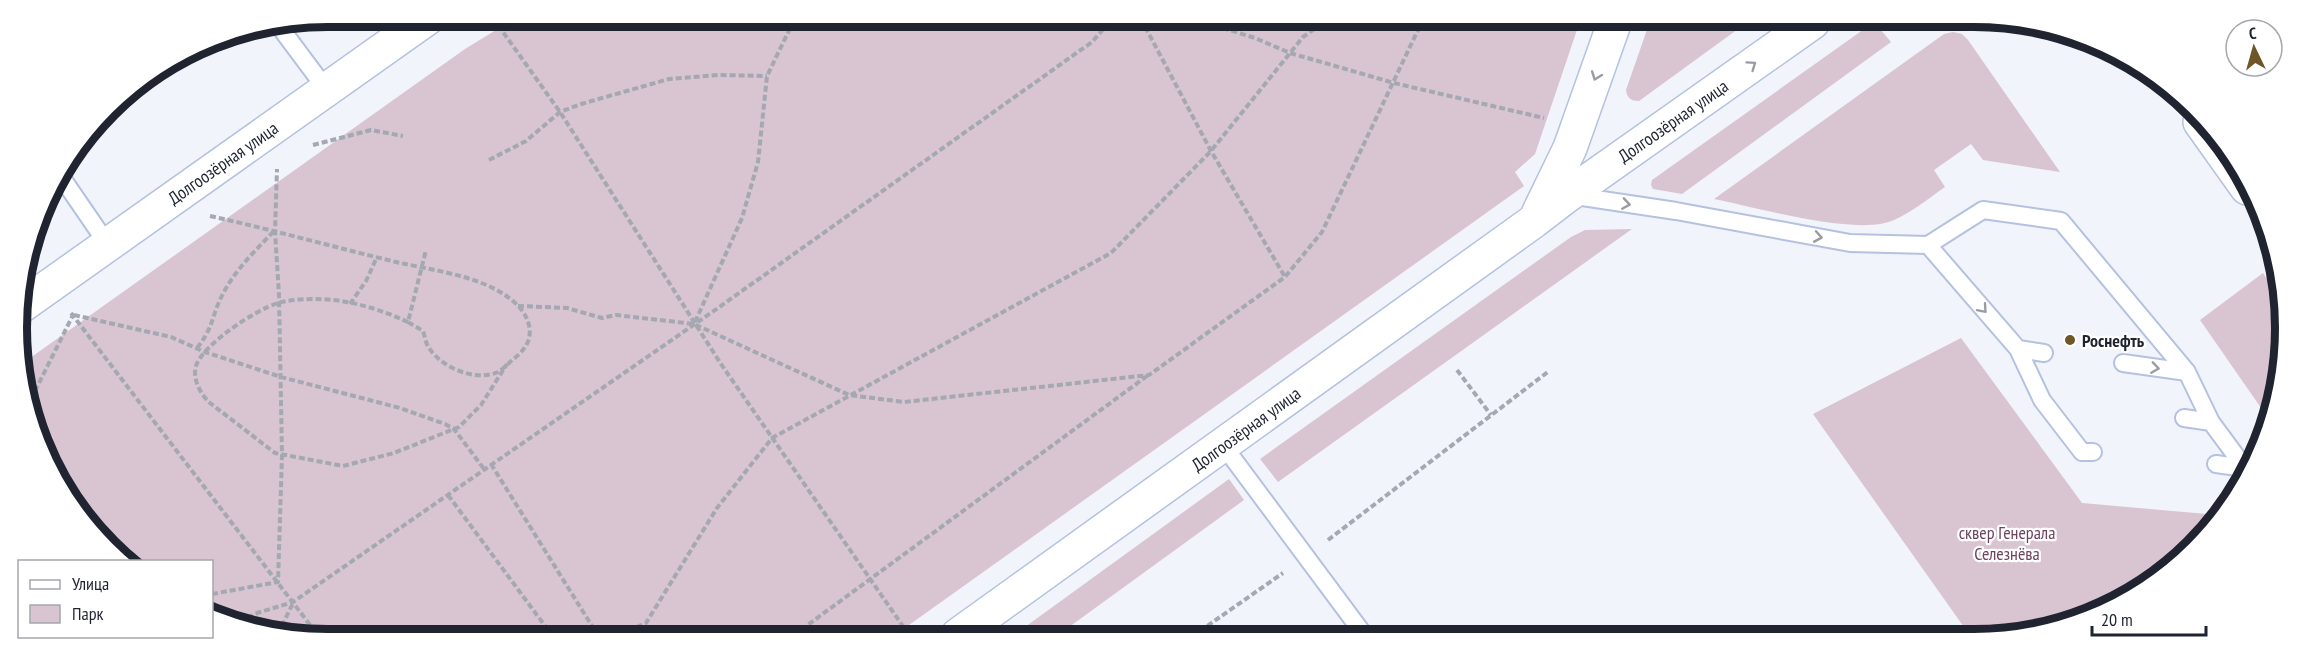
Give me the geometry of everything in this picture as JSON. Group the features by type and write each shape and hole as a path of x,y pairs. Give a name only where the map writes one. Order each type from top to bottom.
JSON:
{"main road":[{"name":"Долгоозёрная улица","path":"29,301 415,27"},
{"name":"Долгоозёрная улица","path":"1534,221 1570,148 1613,27"},
{"name":"Долгоозёрная улица","path":"966,629 1568,195 1806,27"}],"lane":[{"path":"283,31 326,89"},
{"path":"65,182 108,245"},
{"path":"1568,195 1850,243 1928,244 1983,210 2061,221 2187,372 2211,422 2242,464"},
{"path":"1928,244 2018,349 2042,400 2082,452 2093,452"},
{"path":"2018,349 2044,353"},
{"path":"2122,363 2187,372"},
{"path":"2042,400 2060,402"},
{"path":"2184,418 2211,422"},
{"path":"1223,445 1360,629"},
{"path":"2216,464 2240,469"}],"path":[{"path":"499,27 560,112 694,324 905,629"},
{"path":"694,324 742,218 758,162 767,76 791,27"},
{"path":"248,618 254,614 293,602 694,324 1092,42 1105,27"},
{"path":"1145,27 1211,151 1285,277"},
{"path":"1220,27 1255,38 1290,53 1394,83 1545,119"},
{"path":"632,629 646,623 717,508 772,438 1111,253 1211,151 1303,37 1317,27"},
{"path":"801,629 1285,277 1322,232 1420,27"},
{"path":"489,160 526,141 560,112 581,104 669,79 719,75 767,76"},
{"path":"306,147 371,130 403,136"},
{"path":"277,169 275,231 282,455 278,582"},
{"path":"210,216 474,279 504,294 518,306 529,321 528,341 525,347 498,372 484,375 452,368 432,352 423,331 384,311 316,299 279,303 264,309 221,337 205,352 196,366 195,376 202,395 275,453 343,466 394,453 459,427 481,405 507,364"},
{"path":"197,348 210,330 219,301 234,276 275,231"},
{"path":"408,322 426,250"},
{"path":"350,304 366,281 377,257"},
{"path":"518,306 558,307 602,318 616,315 694,324 849,395 904,402 1149,375"},
{"path":"73,315 171,337 205,352 281,377 400,408 446,424 454,429 484,470"},
{"path":"34,393 73,315"},
{"path":"73,315 278,582 310,628"},
{"path":"1457,370 1491,416"},
{"path":"1203,629 1305,557 1549,371"},
{"path":"491,464 594,629"},
{"path":"448,495 547,629"},
{"path":"213,594 278,582"},
{"path":"282,625 293,602"}],"green space":[{"path":"503,27 1578,27 1535,154 1515,172 1524,186 903,629 328,629 269,623 213,606 213,560 137,560 115,541 89,511 67,478 50,443 37,406 29,359 465,49"},
{"path":"1648,27 1741,27 1639,101 1628,97 1626,90"},
{"path":"1867,27 1878,27 1891,42 1682,194 1653,189 1652,180"},
{"path":"1953,32 1962,34 1968,40 2060,172 1983,160 1971,144 1934,170 1945,187 1901,217 1877,224 1832,223 1714,199 1944,34"},
{"path":"1632,229 1278,482 1260,459 1571,237 1585,230"},
{"path":"2263,273 2272,286 2275,328 2272,367 2263,411 2200,320"},
{"name":"сквер Генерала Селезнёва","path":"1961,338 2082,503 2210,514 2187,541 2157,567 2107,598 2052,619 2013,626 1965,629 1813,414"},
{"path":"1229,479 1244,500 1066,629 1022,629"}],"place":[{"name":"Роснефть","path":"2070,340"}]}
